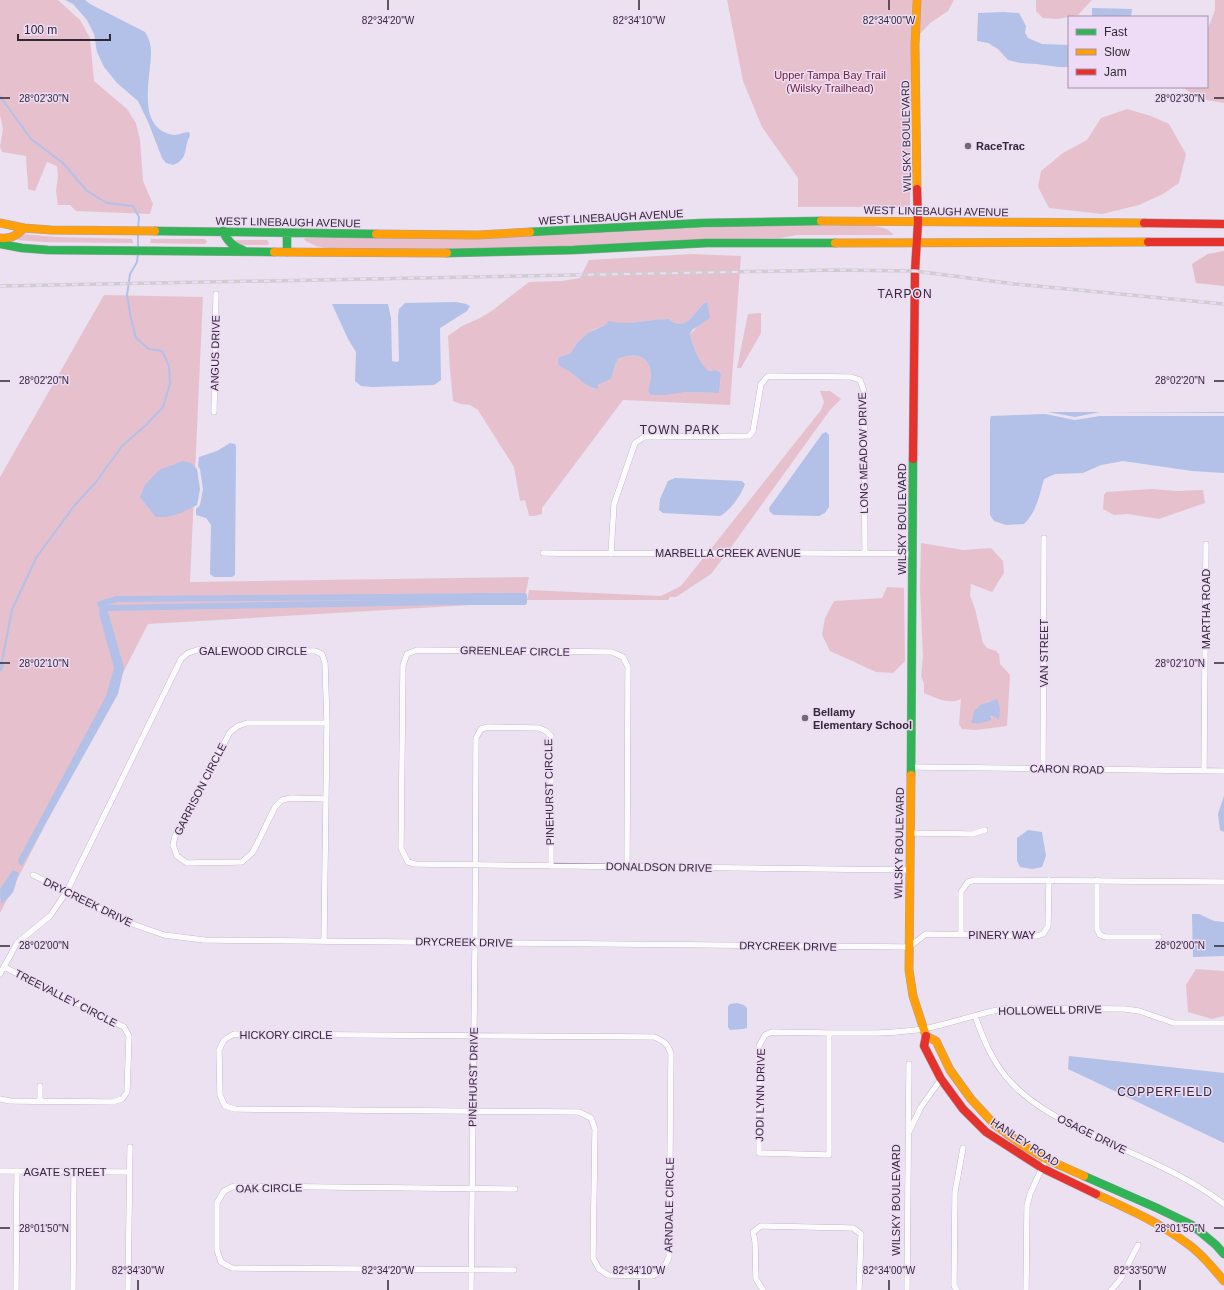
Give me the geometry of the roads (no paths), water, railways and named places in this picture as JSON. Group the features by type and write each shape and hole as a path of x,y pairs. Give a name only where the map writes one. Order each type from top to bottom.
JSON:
{"main road":[{"name":"WILSKY BOULEVARD","path":"916,0 918,222 915,271 909,970 911,989 925,1032"},
{"name":"WEST LINEBAUGH AVENUE","path":"0,223 24,228 51,230 478,235 703,223 853,221 1224,224"},
{"path":"0,238 10,239 24,228"},
{"path":"223,231 225,238 230,244 238,249 248,252"},
{"path":"287,232 287,252"},
{"path":"0,244 22,248 48,250 419,254 573,250 706,243 1224,242"},
{"name":"HANLEY ROAD","path":"925,1032 924,1046 941,1079 964,1109 986,1132 1042,1168 1148,1218 1186,1242 1203,1257 1224,1281"},
{"name":"HANLEY ROAD","path":"925,1032 936,1041 950,1070 971,1099 994,1124 1024,1146 1046,1159 1192,1225 1216,1245 1224,1254"}],"street":[{"name":"ANGUS DRIVE","path":"214,412 216,294"},
{"name":"LONG MEADOW DRIVE","path":"611,554 614,504 635,443 644,437 749,436 753,431 761,384 768,376 851,377 860,380 864,391 865,553"},
{"name":"VAN STREET","path":"1043,768 1044,538"},
{"name":"MARTHA ROAD","path":"1204,770 1206,544"},
{"name":"MARBELLA CREEK AVENUE","path":"543,553 912,554"},
{"name":"GALEWOOD CIRCLE","path":"67,890 181,659 188,653 200,650 315,651 322,654 325,663 326,799 324,941"},
{"name":"GREENLEAF CIRCLE","path":"408,862 401,848 403,665 407,654 417,650 612,652 623,657 628,667 627,866"},
{"name":"GARRISON CIRCLE","path":"326,723 247,723 238,726 230,732 175,836 173,845 177,856 187,863 242,862 253,852 275,806 282,800 291,798 326,799"},
{"name":"PINEHURST CIRCLE","path":"476,865 476,738 480,730 488,727 539,728 546,731 551,736 551,866"},
{"name":"CARON ROAD","path":"911,767 1224,771"},
{"path":"910,833 972,834 985,830"},
{"name":"DONALDSON DRIVE","path":"408,862 415,864 476,865 910,870"},
{"name":"PINEHURST DRIVE","path":"471,1290 476,865"},
{"name":"DRYCREEK DRIVE","path":"33,875 67,890 121,920 164,935 204,940 909,947"},
{"path":"961,935 961,892 968,882 975,880 1224,882"},
{"name":"PINERY WAY","path":"909,947 926,934 1037,936 1043,934 1048,926 1049,880"},
{"path":"1097,880 1097,929 1100,934 1106,937 1159,937"},
{"path":"0,974 17,943 50,916 67,890"},
{"name":"TREEVALLEY CIRCLE","path":"0,1099 112,1102 122,1099 127,1092 129,1036 124,1027 4,967"},
{"name":"HOLLOWELL DRIVE","path":"828,1033 925,1032 992,1011 1009,1008 1125,1009 1139,1011 1174,1023 1224,1023"},
{"name":"OSAGE DRIVE","path":"975,1016 983,1039 994,1059 1007,1078 1024,1095 1061,1120 1188,1180 1224,1204"},
{"name":"JODI LYNN DRIVE","path":"772,1032 828,1033 829,1155 759,1153 758,1046 765,1035 772,1032"},
{"name":"HICKORY CIRCLE","path":"473,1111 235,1109 225,1106 220,1095 219,1050 224,1040 234,1034 474,1036"},
{"name":"ARNDALE CIRCLE","path":"473,1111 579,1112 591,1118 595,1129 594,1258 596,1263 599,1269 608,1275 652,1276 663,1270 669,1256 671,1054 668,1046 663,1040 654,1037 474,1036"},
{"name":"WILSKY BOULEVARD","path":"907,1290 908,1064"},
{"name":"WILSKY BOULEVARD","path":"908,1134 921,1108 941,1079"},
{"path":"40,1086 40,1101"},
{"path":"128,1290 130,1147"},
{"path":"957,1290 954,1286 955,1192 964,1148"},
{"path":"1026,1290 1027,1206 1030,1194 1046,1159"},
{"name":"AGATE STREET","path":"0,1171 129,1172"},
{"path":"16,1290 17,1171"},
{"path":"73,1290 74,1172"},
{"name":"OAK CIRCLE","path":"514,1270 232,1268 221,1262 217,1250 217,1203 224,1191 234,1186 515,1189"},
{"path":"763,1290 756,1279 755,1242 753,1232 760,1226 853,1228 861,1234 859,1290"},
{"path":"1111,1290 1120,1280 1138,1245"}],"water":[{"path":"65,0 85,0 145,32 149,39 151,49 148,101 150,113 154,123 162,131 174,135 189,132 190,136 187,142 185,154 179,162 173,165 166,163 162,158 149,124 138,101 117,83 104,67 97,52 94,34 87,20 73,4"},
{"path":"1092,8 1132,9 1131,16 1092,16"},
{"path":"978,13 1019,13 1026,26 1025,33 1028,38 1042,44 1068,45 1068,67 1020,63 1008,60 998,49 988,43 977,41"},
{"path":"456,302 470,306 467,311 440,328 441,380 434,385 372,387 361,386 355,381 356,352 348,339 332,304 388,304 391,318 392,361 396,362 399,361 399,309 405,303"},
{"path":"707,302 710,318 692,330 690,334 697,354 705,368 709,371 715,370 720,372 719,393 687,392 651,395 648,391 651,377 648,363 644,359 635,356 618,359 611,379 598,385 597,389 586,384 558,364 559,357 571,353 576,344 588,333 605,325 609,321 631,323 669,319 680,324 689,320 704,303"},
{"path":"1048,412 1100,412 1075,417"},
{"path":"1100,412 1224,412 1224,413"},
{"path":"1045,414 1075,420 1100,416 1224,416 1224,473 1192,471 1123,461 1101,465 1083,473 1055,474 1044,479 1035,509 1024,524 1006,525 994,521 990,515 991,416"},
{"path":"826,432 829,435 829,507 825,513 819,516 774,515 770,512 769,508 822,434"},
{"path":"230,443 235,444 236,447 235,575 232,577 214,577 210,574 211,525 206,518 196,515 196,509 200,505 203,489 200,469 198,466 199,457 217,451"},
{"path":"183,461 191,463 197,469 200,489 197,505 173,515 156,517 140,497 145,485 159,470"},
{"path":"675,478 742,481 745,484 735,502 720,516 663,513 659,510 660,499 668,481"},
{"path":"100,604 107,608 124,668 118,694 22,866 19,864 18,860 106,696 114,668 99,614"},
{"path":"997,699 1000,709 999,720 991,716 991,720 989,721 972,723 971,721 974,710 980,705"},
{"path":"1224,796 1224,832 1220,830 1218,814"},
{"path":"1028,830 1042,832 1046,856 1042,867 1032,869 1020,867 1017,861 1017,838"},
{"path":"13,870 19,873 14,890 1,904 0,889"},
{"path":"1192,914 1199,914 1214,921 1224,922 1224,956 1193,957"},
{"path":"737,1003 744,1005 747,1008 747,1028 730,1030 728,1027 728,1006 730,1004"},
{"path":"1069,1056 1224,1073 1224,1143 1068,1069"}],"waterway":[{"path":"0,96 31,139 63,163 87,191 107,203 133,206 139,217 138,229"},
{"path":"138,233 138,249"},
{"path":"1,666 12,610 36,558 74,506 96,482 122,446 146,425 163,407 170,384 169,366 162,351 149,349 136,338 127,295 130,274 137,262 138,253"},
{"path":"100,604 117,599 524,596 524,602 107,608"}],"railway":[{"path":"0,286 835,270 915,271 1015,284 1224,304"}],"place":[{"name":"RaceTrac","path":"968,146"},
{"name":"Bellamy Elementary School","path":"805,718"}],"district":[{"name":"TARPON","path":"905,294"},
{"name":"TOWN PARK","path":"680,430"},
{"name":"COPPERFIELD","path":"1165,1092"}],"park label":[{"name":"Upper Tampa Bay Trail (Wilsky Trailhead)","path":"830,81"}]}
